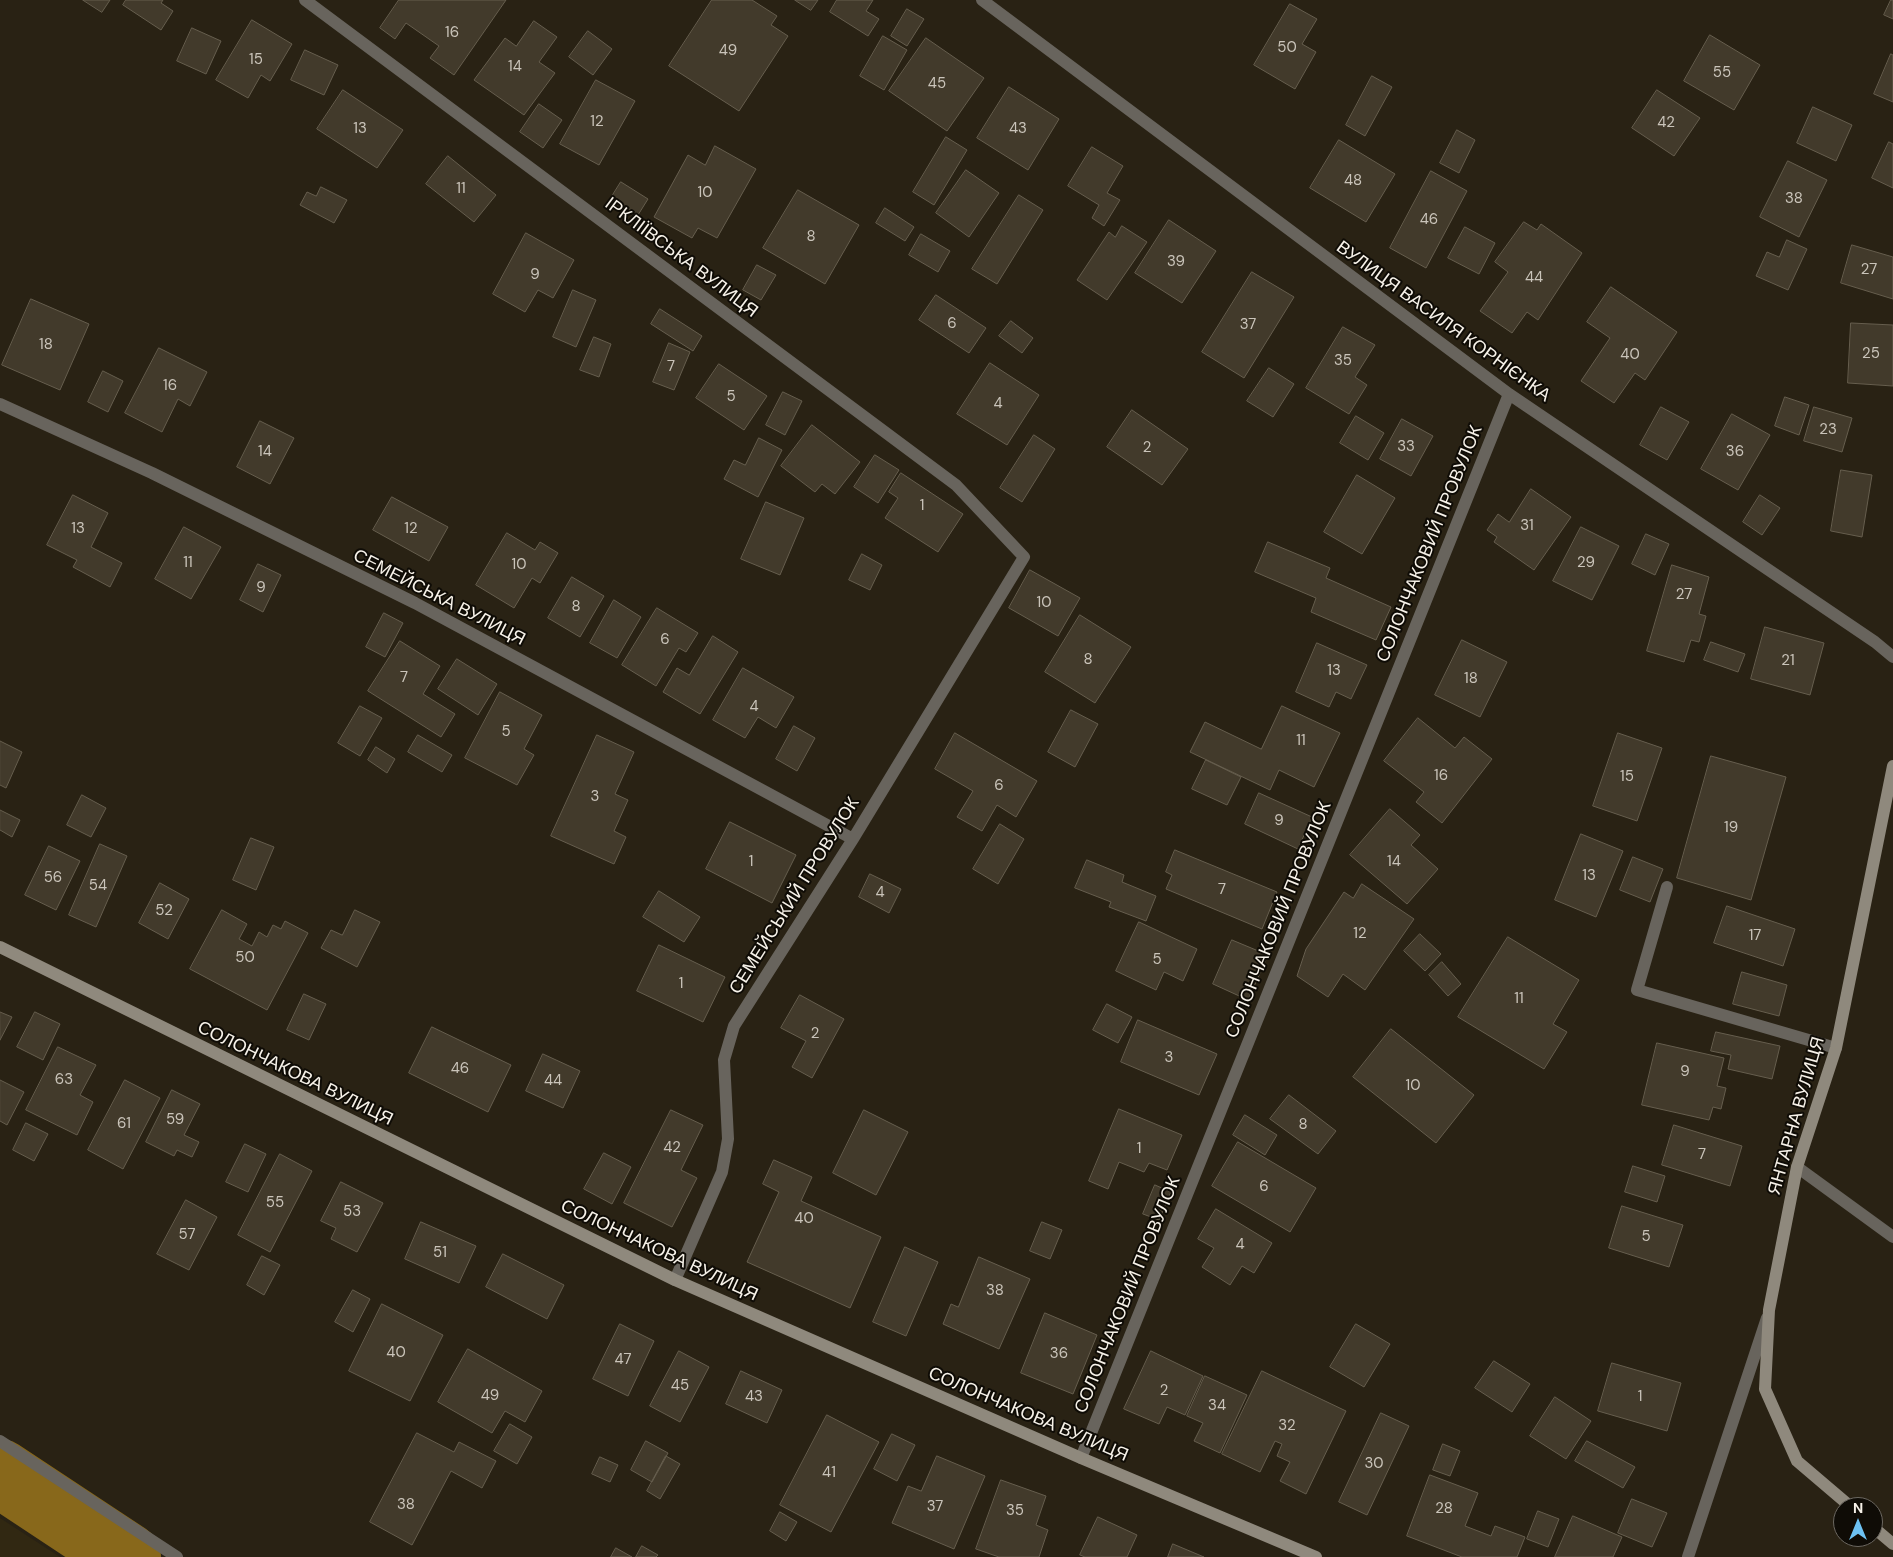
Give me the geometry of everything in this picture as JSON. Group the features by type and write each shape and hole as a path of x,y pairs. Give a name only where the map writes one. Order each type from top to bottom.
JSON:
{"main road":[{"name":"ЯНТАРНА ВУЛИЦЯ","path":"1840,1497 1797,1460 1765,1389 1769,1310 1797,1167 1836,1048 1893,766"},
{"name":"СОЛОНЧАКОВА ВУЛИЦЯ","path":"0,947 675,1280 1081,1458 1316,1557"},
{"path":"1883,1535 1893,1544"}],"street":[{"name":"ІРКЛІЇВСЬКА ВУЛИЦЯ","path":"305,0 956,485 1024,557"},
{"name":"ВУЛИЦЯ ВАСИЛЯ КОРНІЄНКА","path":"982,0 1509,394 1876,642 1893,657"},
{"name":"СОЛОНЧАКОВИЙ ПРОВУЛОК","path":"1081,1458 1509,394"},
{"name":"СЕМЕЙСЬКА ВУЛИЦЯ","path":"0,404 152,474 415,603 853,839"},
{"name":"СЕМЕЙСЬКИЙ ПРОВУЛОК","path":"675,1280 722,1172 728,1139 724,1060 734,1026 853,839 1024,557"},
{"path":"1667,887 1638,990 1836,1048"},
{"path":"1797,1167 1893,1237"},
{"path":"1688,1557 1769,1310"},
{"path":"0,1441 177,1557"}],"shaded area":[{"path":"0,1518 60,1557 0,1557"}],"building":[{"path":"83,0 110,0 102,12"},
{"path":"126,0 163,0 161,3 173,11 161,30 123,5"},
{"path":"399,0 506,0 454,75 430,58 439,46 406,23 395,39 380,28"},
{"path":"712,0 752,0 777,16 771,25 788,36 739,111 669,66"},
{"path":"795,0 818,0 811,10"},
{"path":"837,0 873,0 866,11 879,19 868,36 830,12"},
{"path":"1891,0 1893,0 1893,19 1884,15"},
{"path":"1290,4 1317,19 1302,44 1316,52 1295,89 1254,65"},
{"path":"907,9 924,19 907,46 891,36"},
{"path":"252,20 292,44 270,81 261,75 248,98 216,80"},
{"path":"534,21 557,37 539,62 555,73 524,115 474,80 505,38 516,46"},
{"path":"192,28 221,41 206,74 177,61"},
{"path":"588,31 612,49 593,75 569,57"},
{"path":"1710,35 1760,65 1734,110 1684,81"},
{"path":"883,36 907,50 884,90 860,76"},
{"path":"926,38 984,78 947,131 889,91"},
{"path":"305,50 338,65 324,95 291,80"},
{"path":"1891,54 1893,55 1893,102 1874,94"},
{"path":"1372,76 1392,87 1365,136 1346,125"},
{"path":"596,80 635,101 599,165 560,144"},
{"path":"1009,87 1059,119 1028,170 977,138"},
{"path":"343,90 403,130 377,168 317,129"},
{"path":"1657,90 1700,118 1674,156 1632,128"},
{"path":"539,104 562,120 543,148 520,132"},
{"path":"1813,107 1852,125 1836,161 1797,143"},
{"path":"1457,130 1475,140 1459,173 1440,163"},
{"path":"946,137 967,150 934,205 913,192"},
{"path":"1339,140 1395,174 1366,222 1310,188"},
{"path":"1889,142 1893,144 1893,188 1872,178"},
{"path":"715,146 756,169 717,238 698,228 692,238 654,217 688,155 705,165"},
{"path":"1092,147 1123,166 1107,193 1120,200 1104,226 1092,218 1099,205 1068,186"},
{"path":"448,156 496,195 474,222 426,184"},
{"path":"1788,161 1827,180 1799,237 1760,217"},
{"path":"966,170 999,193 969,237 936,213"},
{"path":"1431,171 1467,191 1426,268 1390,248"},
{"path":"621,182 648,199 638,215 611,198"},
{"path":"321,187 347,200 334,223 300,205 307,192 316,196"},
{"path":"798,190 859,225 825,284 763,248"},
{"path":"1019,195 1043,210 997,284 972,269"},
{"path":"885,208 914,227 905,241 876,223"},
{"path":"1169,220 1216,251 1182,303 1135,273"},
{"path":"1524,222 1537,230 1541,224 1582,253 1538,320 1527,312 1512,333 1480,311 1508,272 1495,262"},
{"path":"1122,226 1147,242 1107,300 1077,280 1109,232 1115,237"},
{"path":"1465,227 1495,243 1479,274 1448,258"},
{"path":"526,233 574,260 553,298 538,290 525,312 493,294"},
{"path":"921,234 950,251 938,272 909,255"},
{"path":"1787,240 1807,249 1788,290 1756,276 1767,252 1779,257"},
{"path":"1852,245 1893,257 1893,299 1841,283"},
{"path":"757,265 776,275 761,300 743,290"},
{"path":"1252,272 1294,297 1244,378 1202,352"},
{"path":"1611,287 1677,332 1645,380 1635,373 1614,403 1581,381 1610,338 1587,322"},
{"path":"573,290 596,300 576,347 553,337"},
{"path":"936,295 986,328 969,353 919,320"},
{"path":"31,299 89,324 60,390 2,365"},
{"path":"660,309 702,336 693,351 651,324"},
{"path":"1011,321 1033,338 1022,353 999,336"},
{"path":"1851,323 1893,325 1893,386 1848,383"},
{"path":"1343,327 1375,345 1355,377 1367,385 1349,414 1306,388"},
{"path":"594,337 611,344 599,377 580,370"},
{"path":"669,343 690,352 674,390 653,382"},
{"path":"159,348 207,372 190,406 178,399 162,432 125,413"},
{"path":"990,363 1039,395 1007,445 957,414"},
{"path":"719,364 767,396 744,430 696,398"},
{"path":"1269,368 1294,384 1273,417 1247,401"},
{"path":"103,371 123,381 108,412 88,402"},
{"path":"783,392 802,401 785,435 766,425"},
{"path":"1785,397 1809,405 1799,435 1775,426"},
{"path":"1661,407 1689,422 1667,460 1640,445"},
{"path":"1814,407 1852,418 1842,452 1804,441"},
{"path":"1132,410 1188,449 1162,485 1107,447"},
{"path":"1732,414 1770,435 1738,490 1701,469"},
{"path":"1356,416 1384,433 1368,460 1340,443"},
{"path":"1402,419 1433,436 1411,476 1380,459"},
{"path":"260,421 294,438 270,484 237,467"},
{"path":"812,425 860,462 835,494 822,484 815,492 781,466"},
{"path":"1034,435 1055,449 1022,502 1000,488"},
{"path":"759,438 782,450 758,497 724,479 734,460 745,465"},
{"path":"875,455 899,470 878,503 854,487"},
{"path":"1841,470 1872,475 1862,537 1831,531"},
{"path":"901,473 963,514 938,552 885,518 898,498 889,492"},
{"path":"1357,475 1395,498 1362,554 1324,532"},
{"path":"1531,489 1571,517 1534,570 1494,542 1497,537 1487,530 1498,514 1509,522"},
{"path":"73,495 108,513 91,547 122,563 110,587 73,567 77,560 47,545"},
{"path":"1760,495 1780,508 1762,535 1743,522"},
{"path":"392,497 448,527 429,561 373,530"},
{"path":"766,502 804,518 780,575 741,559"},
{"path":"184,527 221,547 191,599 155,579"},
{"path":"1581,527 1619,546 1592,600 1553,581"},
{"path":"507,533 535,550 540,542 558,553 540,583 532,578 514,608 476,585"},
{"path":"1646,534 1669,544 1655,575 1632,564"},
{"path":"1268,542 1330,568 1326,578 1391,607 1376,640 1311,612 1316,598 1255,572"},
{"path":"862,554 882,565 870,590 849,580"},
{"path":"258,564 281,575 263,612 240,600"},
{"path":"1672,565 1709,577 1699,614 1706,616 1699,642 1691,640 1684,662 1647,651"},
{"path":"1030,570 1080,598 1058,636 1009,608"},
{"path":"572,577 604,596 580,637 548,618"},
{"path":"614,600 641,617 617,658 590,643"},
{"path":"657,608 698,633 686,652 679,648 656,686 622,665"},
{"path":"384,613 403,623 385,657 366,647"},
{"path":"1080,615 1131,647 1095,703 1045,672"},
{"path":"1765,627 1824,643 1810,695 1751,679"},
{"path":"713,636 738,652 700,714 663,692 677,668 689,675"},
{"path":"1462,640 1507,662 1480,717 1435,695"},
{"path":"400,641 440,666 423,694 455,714 441,737 368,691"},
{"path":"1711,642 1745,654 1738,672 1704,660"},
{"path":"1317,643 1367,665 1351,699 1336,692 1329,707 1296,692"},
{"path":"457,659 497,684 478,715 438,689"},
{"path":"743,668 794,697 776,728 758,717 745,738 713,720"},
{"path":"500,692 542,715 524,749 534,755 517,785 465,758"},
{"path":"360,706 382,718 360,756 338,743"},
{"path":"1282,706 1340,733 1314,787 1279,770 1270,790 1190,752 1205,722 1261,749"},
{"path":"1071,710 1098,724 1075,767 1048,752"},
{"path":"1418,718 1455,748 1464,737 1492,759 1442,823 1416,802 1424,792 1384,761"},
{"path":"794,726 815,738 797,771 776,759"},
{"path":"955,733 1037,781 1016,817 997,805 982,831 957,817 973,791 935,769"},
{"path":"1618,733 1662,748 1637,821 1593,806"},
{"path":"418,735 452,755 442,772 408,752"},
{"path":"597,735 634,752 615,794 628,800 614,831 626,837 614,864 551,836"},
{"path":"0,741 22,752 6,788 0,785"},
{"path":"376,747 395,759 387,773 368,760"},
{"path":"1711,756 1786,777 1751,900 1677,878"},
{"path":"1206,760 1241,777 1227,805 1192,789"},
{"path":"1259,793 1312,817 1298,849 1245,824"},
{"path":"82,795 106,808 91,837 67,825"},
{"path":"1390,809 1420,835 1411,845 1438,869 1407,904 1350,855"},
{"path":"0,810 20,820 12,837 0,830"},
{"path":"730,822 796,855 772,903 706,869"},
{"path":"1000,824 1024,839 998,884 973,869"},
{"path":"1581,834 1623,851 1596,917 1555,900"},
{"path":"251,838 274,847 256,890 233,880"},
{"path":"100,844 127,856 96,927 69,915"},
{"path":"49,846 80,861 56,910 25,895"},
{"path":"1175,850 1277,892 1262,929 1166,889 1172,875 1166,872"},
{"path":"1633,857 1663,869 1650,902 1620,890"},
{"path":"1087,860 1124,875 1122,882 1156,896 1146,921 1109,907 1111,902 1075,888"},
{"path":"870,874 901,889 889,913 859,897"},
{"path":"160,883 189,899 168,939 139,923"},
{"path":"1362,884 1414,919 1365,990 1343,974 1328,997 1297,976 1306,949 1344,892 1353,898"},
{"path":"659,891 700,917 684,942 643,917"},
{"path":"1727,906 1795,929 1783,966 1714,943"},
{"path":"222,910 247,924 239,939 252,946 259,932 267,937 273,925 281,929 285,921 308,933 267,1010 190,969"},
{"path":"355,910 380,922 357,967 321,948 331,930 342,935"},
{"path":"1139,922 1197,949 1183,981 1164,972 1156,990 1116,971"},
{"path":"1420,934 1441,954 1425,971 1404,951"},
{"path":"1508,937 1579,980 1553,1024 1567,1032 1544,1069 1458,1017"},
{"path":"1232,940 1268,955 1248,1000 1213,984"},
{"path":"659,945 725,977 703,1022 637,991"},
{"path":"1442,962 1461,984 1448,996 1429,975"},
{"path":"1742,972 1787,985 1779,1016 1733,1004"},
{"path":"304,994 326,1004 309,1040 287,1030"},
{"path":"800,995 844,1019 812,1078 792,1067 806,1041 781,1028"},
{"path":"1107,1004 1132,1017 1118,1043 1093,1030"},
{"path":"0,1012 12,1017 0,1040"},
{"path":"35,1012 60,1024 43,1060 17,1047"},
{"path":"1138,1020 1217,1054 1199,1095 1121,1062"},
{"path":"432,1027 511,1065 488,1112 409,1073"},
{"path":"1391,1029 1474,1095 1436,1143 1353,1077"},
{"path":"1716,1032 1780,1046 1772,1079 1728,1069 1731,1055 1711,1051"},
{"path":"1657,1043 1724,1058 1717,1086 1726,1088 1721,1109 1713,1107 1709,1120 1642,1105"},
{"path":"58,1047 96,1065 80,1095 93,1102 77,1135 26,1110"},
{"path":"543,1054 580,1071 563,1108 526,1091"},
{"path":"0,1080 24,1092 7,1125 0,1121"},
{"path":"125,1080 160,1098 123,1169 88,1150"},
{"path":"172,1090 200,1104 184,1135 199,1142 192,1157 177,1150 174,1156 146,1142"},
{"path":"1289,1095 1336,1131 1318,1154 1270,1119"},
{"path":"1119,1109 1182,1135 1167,1170 1149,1163 1144,1172 1119,1162 1108,1189 1089,1181"},
{"path":"671,1110 703,1125 681,1170 697,1178 672,1227 624,1203"},
{"path":"864,1110 908,1132 876,1195 833,1173"},
{"path":"1245,1115 1277,1135 1265,1155 1233,1135"},
{"path":"26,1123 48,1134 34,1161 13,1150"},
{"path":"1674,1125 1742,1146 1730,1186 1662,1165"},
{"path":"1238,1142 1316,1188 1290,1232 1212,1186"},
{"path":"245,1144 266,1154 248,1192 226,1182"},
{"path":"604,1153 631,1167 612,1204 584,1189"},
{"path":"280,1154 312,1171 270,1252 238,1235"},
{"path":"774,1160 812,1177 801,1201 881,1237 850,1308 747,1262 779,1192 763,1184"},
{"path":"1633,1166 1665,1176 1657,1202 1625,1192"},
{"path":"341,1182 383,1203 357,1252 331,1239 336,1228 321,1221"},
{"path":"1155,1185 1171,1192 1159,1220 1143,1214"},
{"path":"186,1200 217,1217 189,1270 157,1254"},
{"path":"1622,1206 1683,1225 1669,1267 1609,1248"},
{"path":"1216,1209 1272,1243 1254,1273 1242,1266 1230,1285 1202,1267 1214,1248 1198,1239"},
{"path":"421,1222 476,1246 459,1283 405,1259"},
{"path":"1042,1222 1062,1230 1050,1259 1030,1251"},
{"path":"905,1247 938,1262 906,1336 873,1322"},
{"path":"503,1254 564,1285 547,1319 486,1287"},
{"path":"262,1256 280,1265 264,1295 247,1285"},
{"path":"979,1257 1030,1279 999,1349 943,1324 951,1304 958,1307"},
{"path":"353,1290 370,1299 353,1332 335,1322"},
{"path":"382,1304 443,1335 410,1401 349,1371"},
{"path":"1045,1313 1097,1335 1073,1394 1021,1373"},
{"path":"620,1324 654,1341 628,1396 593,1379"},
{"path":"1356,1324 1390,1344 1364,1387 1330,1367"},
{"path":"468,1349 542,1391 525,1422 505,1411 492,1433 438,1402"},
{"path":"679,1351 709,1367 680,1422 650,1406"},
{"path":"1151,1351 1203,1376 1185,1415 1167,1407 1159,1424 1124,1409"},
{"path":"1494,1361 1530,1384 1512,1412 1475,1388"},
{"path":"1612,1363 1681,1383 1667,1431 1598,1411"},
{"path":"741,1371 782,1390 767,1423 726,1404"},
{"path":"1262,1371 1346,1411 1306,1494 1280,1481 1290,1462 1277,1456 1282,1444 1275,1441 1260,1472 1222,1454"},
{"path":"1205,1376 1247,1395 1220,1453 1194,1441 1203,1423 1187,1416"},
{"path":"1555,1397 1591,1421 1566,1459 1530,1436"},
{"path":"1381,1413 1409,1426 1367,1515 1339,1502"},
{"path":"827,1415 879,1442 831,1532 780,1505"},
{"path":"510,1424 532,1437 517,1464 494,1451"},
{"path":"417,1433 454,1452 459,1442 496,1461 482,1488 451,1471 412,1545 370,1522"},
{"path":"892,1434 915,1445 897,1481 874,1469"},
{"path":"646,1441 668,1453 652,1482 631,1470"},
{"path":"1587,1441 1635,1467 1623,1488 1575,1461"},
{"path":"1443,1444 1460,1451 1450,1476 1433,1470"},
{"path":"666,1456 680,1464 660,1499 647,1491"},
{"path":"937,1456 985,1476 954,1549 892,1523 908,1486 921,1491"},
{"path":"600,1457 618,1465 610,1482 592,1474"},
{"path":"1430,1475 1478,1493 1465,1526 1491,1536 1495,1526 1525,1537 1517,1557 1462,1557 1407,1536"},
{"path":"1001,1480 1046,1496 1036,1525 1048,1530 1039,1557 999,1557 976,1549"},
{"path":"1632,1499 1667,1513 1652,1547 1618,1533"},
{"path":"1538,1511 1559,1519 1548,1547 1527,1539"},
{"path":"780,1512 797,1522 786,1541 770,1531"},
{"path":"1573,1516 1622,1537 1613,1557 1555,1557"},
{"path":"1098,1517 1137,1535 1127,1557 1085,1557 1080,1555"},
{"path":"1173,1544 1204,1557 1168,1557"},
{"path":"642,1546 658,1555 656,1557 636,1557"},
{"path":"616,1548 632,1557 611,1557"}],"waterway":[{"path":"0,1473 127,1557"}]}
